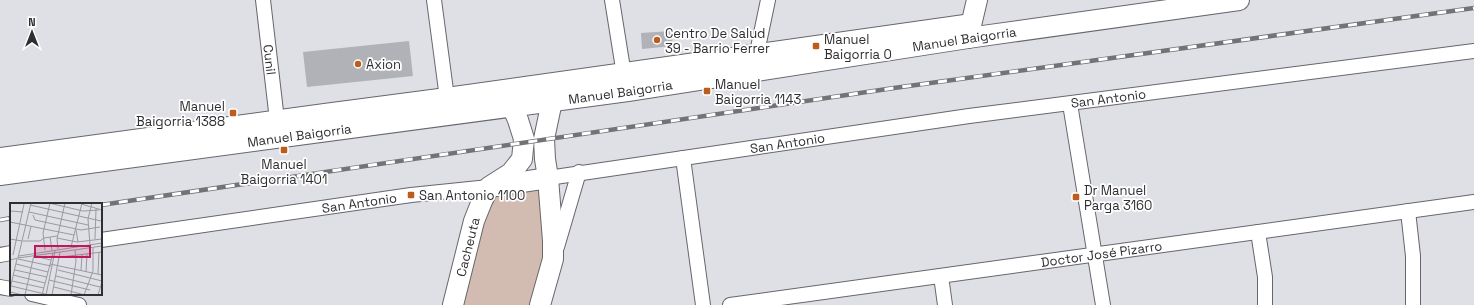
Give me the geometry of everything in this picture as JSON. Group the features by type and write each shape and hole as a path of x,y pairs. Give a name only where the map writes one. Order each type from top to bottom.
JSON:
{"main road":[{"path":"970,31 977,0"},
{"name":"Manuel Baigorria","path":"0,175 970,31 1140,0"},
{"name":"Manuel Baigorria","path":"970,31 1239,0"},
{"path":"540,305 553,259 544,139 552,92"},
{"name":"Manuel Baigorria","path":"0,158 447,98 511,98"},
{"path":"489,186 511,173 522,159 524,139 511,98"},
{"name":"San Antonio","path":"489,186 548,178"},
{"name":"Cacheuta","path":"453,305 474,222 489,186"}],"street":[{"name":"Cunil","path":"263,0 277,120"},
{"path":"434,0 447,98"},
{"path":"612,0 626,82"},
{"path":"755,63 768,0"},
{"name":"San Antonio","path":"548,178 579,172 969,116 1474,51"},
{"path":"1070,104 1103,305"},
{"path":"683,158 703,305"},
{"path":"553,259 579,172"},
{"name":"San Antonio","path":"102,240 411,195 489,186"},
{"name":"Doctor José Pizarro","path":"730,305 793,301 941,276 1474,202"},
{"path":"1408,211 1413,256 1413,305"},
{"path":"1258,232 1265,277 1265,305"},
{"path":"0,255 10,253"},
{"path":"941,276 946,305"},
{"path":"0,286 10,289"},
{"path":"36,295 79,305"}],"shaded area":[{"path":"548,178 553,241 540,305 453,305 489,187"}],"building":[{"name":"Centro De Salud 39 - Barrio Ferrer","path":"671,31 673,46 642,49 641,33"},
{"name":"Axion","path":"409,41 413,76 307,87 303,52"}],"railway":[{"path":"102,205 894,88 1474,8"},
{"path":"0,220 10,218"}],"place":[{"name":"Centro De Salud 39 - Barrio Ferrer","path":"657,40"},
{"name":"Manuel Baigorria 0","path":"816,46"},
{"name":"Axion","path":"358,64"},
{"name":"Manuel Baigorria 1143","path":"707,91"},
{"name":"Manuel Baigorria 1388","path":"233,113"},
{"name":"Manuel Baigorria 1401","path":"284,150"},
{"name":"San Antonio 1100","path":"411,195"},
{"name":"Dr Manuel Parga 3160","path":"1076,197"}]}
